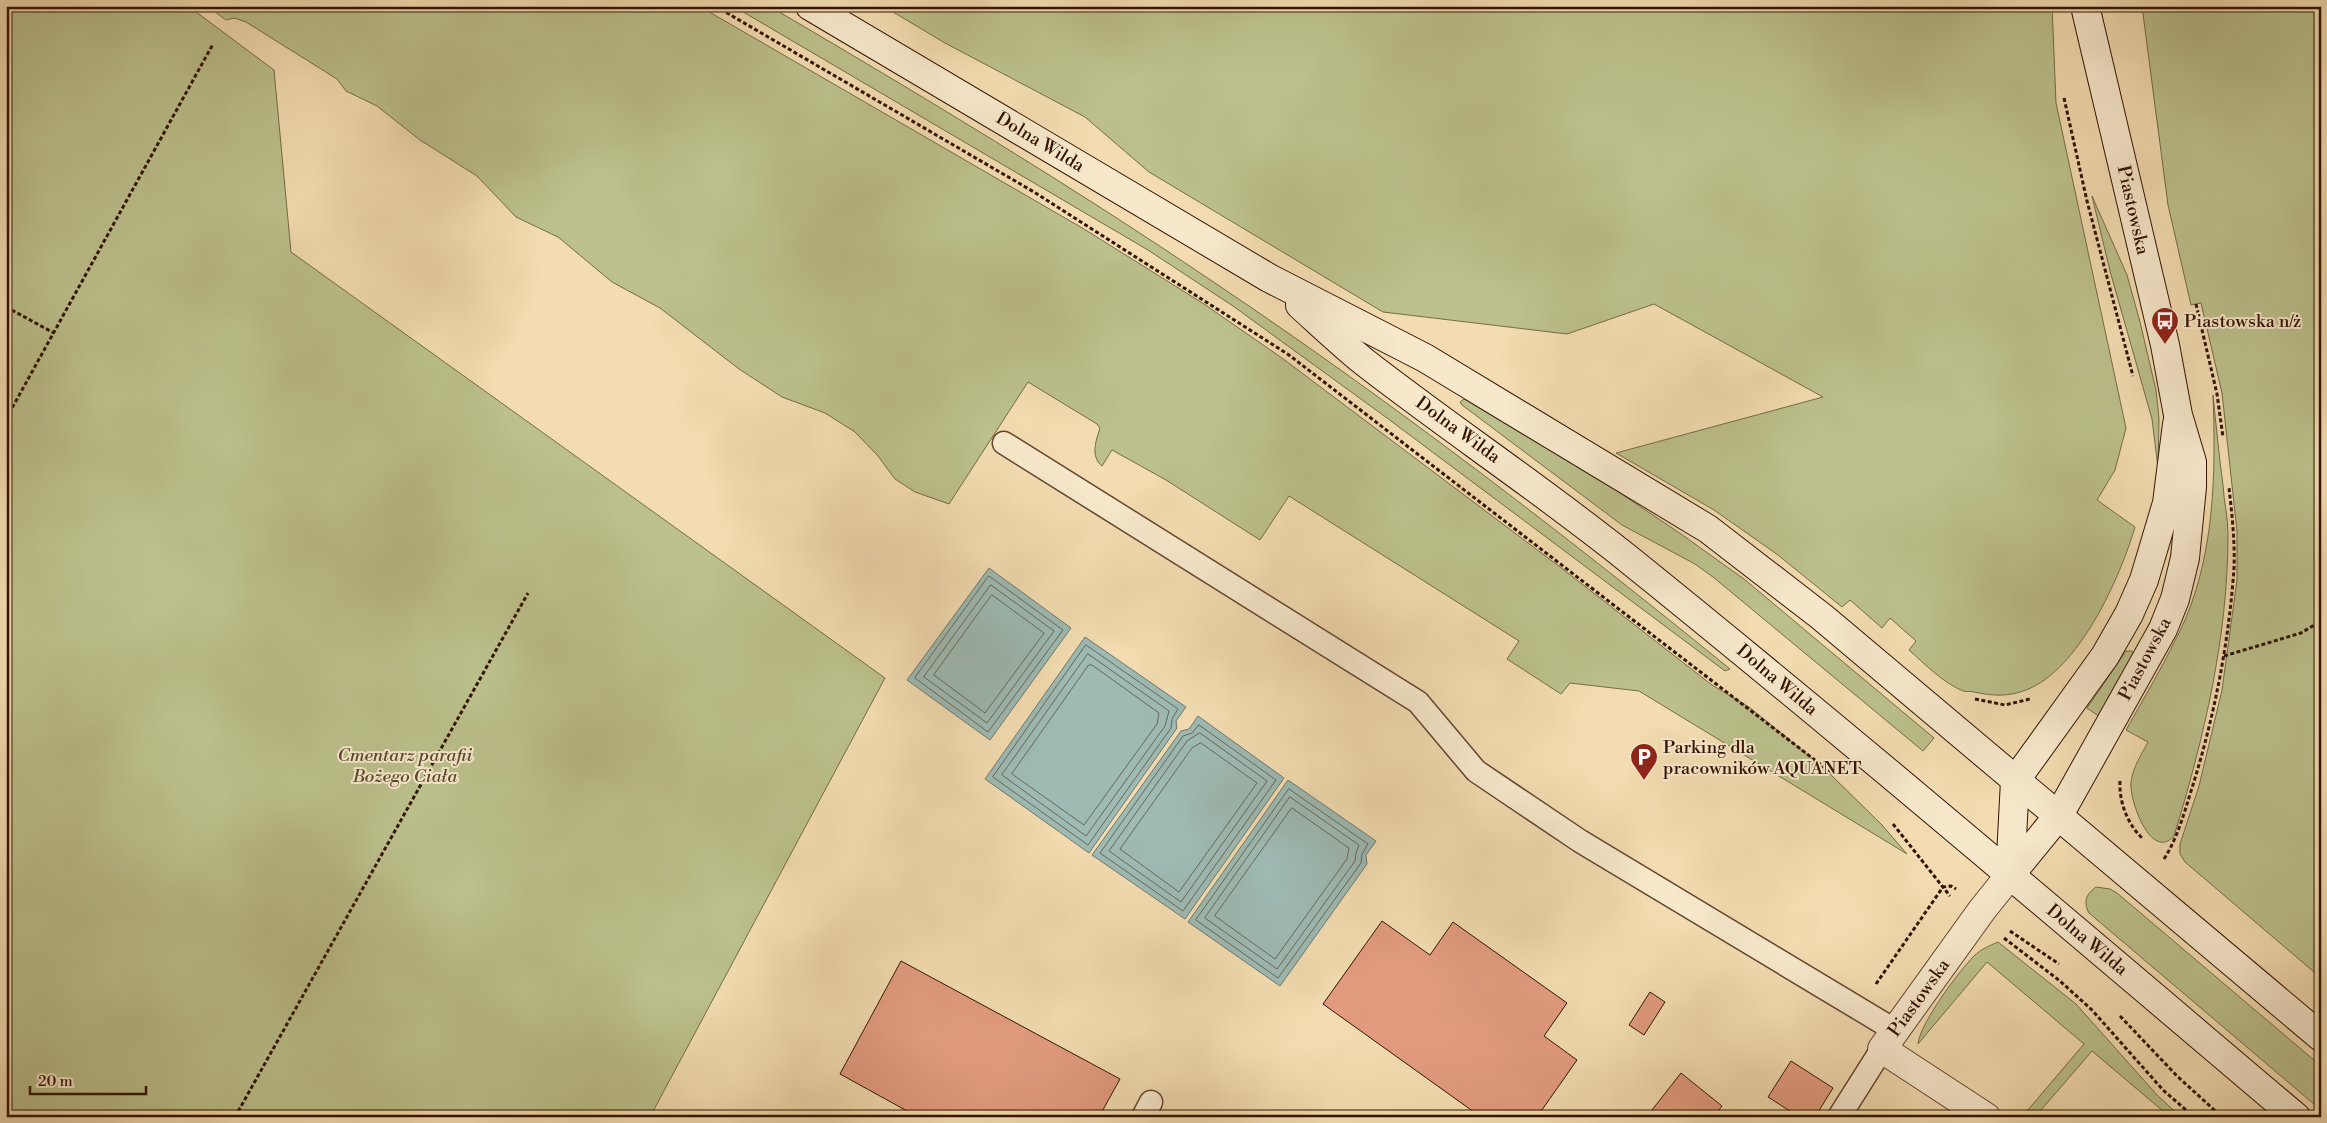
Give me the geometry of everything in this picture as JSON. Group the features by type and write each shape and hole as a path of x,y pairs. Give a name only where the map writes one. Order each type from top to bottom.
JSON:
{"main road":[{"name":"Dolna Wilda","path":"810,6 1269,278 1424,358 1708,529 1822,617 2321,1037"},
{"name":"Piastowska","path":"1889,1040 1982,910 2059,816 2163,629 2175,599 2184,558 2192,487 2192,462 2178,415 2165,345 2085,6"},
{"name":"Dolna Wilda","path":"1269,278 1361,359 1623,555 2010,874 2296,1117"},
{"name":"Piastowska","path":"2015,781 2105,656 2129,614 2144,580 2167,503 2178,415"},
{"path":"2010,874 2015,781"},
{"path":"1889,1040 1986,1117"}],"lane":[{"path":"1004,443 1418,702 1476,771 1580,841 1859,1009 1889,1040 1839,1117"}],"path":[{"path":"715,6 1034,192 1289,355 1840,780"},
{"path":"6,419 213,44"},
{"path":"2064,98 2087,201 2135,382"},
{"path":"6,307 54,333"},
{"path":"235,1117 528,593"},
{"path":"2224,656 2301,633 2321,621"},
{"path":"1968,697 2005,705 2032,699"},
{"path":"1953,728 1975,699"},
{"path":"1907,789 1887,816 1943,887"},
{"path":"1859,1009 1943,887 1951,886 2061,965"},
{"path":"2060,981 2092,1010 2163,1090 2194,1117"},
{"path":"2119,1015 2177,1076 2222,1117"}],"green space":[{"name":"Cmentarz parafii Bożego Ciała","path":"6,6 188,6 274,70 291,252 885,678 650,1117 6,1117"},
{"path":"207,6 699,6 1084,229 1204,304 1282,358 1564,570 1712,685 1749,707 1824,768 1882,825 1907,854 1639,691 1570,683 1561,694 1507,659 1519,641 1289,496 1260,540 1166,480 1112,450 1102,466 1098,462 1095,453 1100,428 1097,424 1028,382 949,504 915,492 895,479 878,456 855,432 825,413 782,397 739,369 660,308 612,282 558,237 516,217 477,176 420,140 377,106 346,91 337,79 246,22 234,18 226,20"},
{"path":"733,6 769,6 996,142 1163,248 1284,330 1414,423 1605,569 1730,669 1725,671 1387,418 1233,306 1148,250"},
{"path":"883,6 2052,6 2056,103 2126,428 2115,470 2097,500 2135,527 2108,596 2080,643 2063,663 2045,679 2026,690 2006,695 1963,691 1941,678 1909,650 1916,641 1890,618 1882,628 1850,600 1842,607 1778,555 1714,510 1616,453 1823,397 1654,304 1567,334 1383,312 1149,172 1085,117 945,43"},
{"path":"2142,6 2321,6 2321,978 2185,862 2180,854 2180,844 2199,786 2222,690 2237,580 2237,531 2222,393 2201,303 2191,305 2168,205"},
{"path":"2092,196 2127,275 2140,322 2156,390 2159,418 2158,468 2152,419 2110,271"},
{"path":"2213,395 2228,528 2224,611 2212,687 2195,762 2174,836 2165,842 2157,841 2143,826 2131,791 2134,771 2148,742 2126,730 2179,633 2191,605 2200,576 2211,516 2214,455"},
{"path":"1464,399 1620,493 1744,579 1934,738 1923,751 1713,577 1695,564 1622,525 1462,405 1460,402"},
{"path":"2126,651 2132,651 2134,654 2100,717 2087,708"},
{"path":"2096,887 2110,889 2117,893 2321,1066 2321,1110 2089,913 2086,899"},
{"path":"1998,942 2076,1004 2157,1095 2181,1117 2170,1117 2092,1051 2035,1117 2027,1117 2027,1111 2084,1044 1987,962 1918,1044 1925,1024 1959,973 1977,954"}],"water":[{"path":"989,568 1071,628 990,740 907,680"},
{"path":"1085,637 1186,707 1176,721 1177,728 1089,853 985,779"},
{"path":"1198,716 1284,778 1185,919 1092,855 1181,731 1189,729"},
{"path":"1288,780 1376,841 1366,855 1367,864 1280,986 1188,922"}],"building":[{"path":"1382,921 1430,955 1453,922 1567,1003 1544,1036 1577,1060 1537,1117 1481,1117 1323,1004"},
{"path":"901,961 1120,1079 1099,1117 918,1117 840,1074"},
{"path":"1650,992 1665,1002 1644,1035 1629,1025"},
{"path":"1791,1061 1833,1088 1815,1117 1799,1117 1768,1097"},
{"path":"1681,1073 1722,1106 1713,1117 1660,1117 1652,1110"}],"place":[{"name":"Piastowska n/ż","path":"2165,345"},
{"name":"Parking dla pracowników AQUANET","path":"1644,781"}]}
